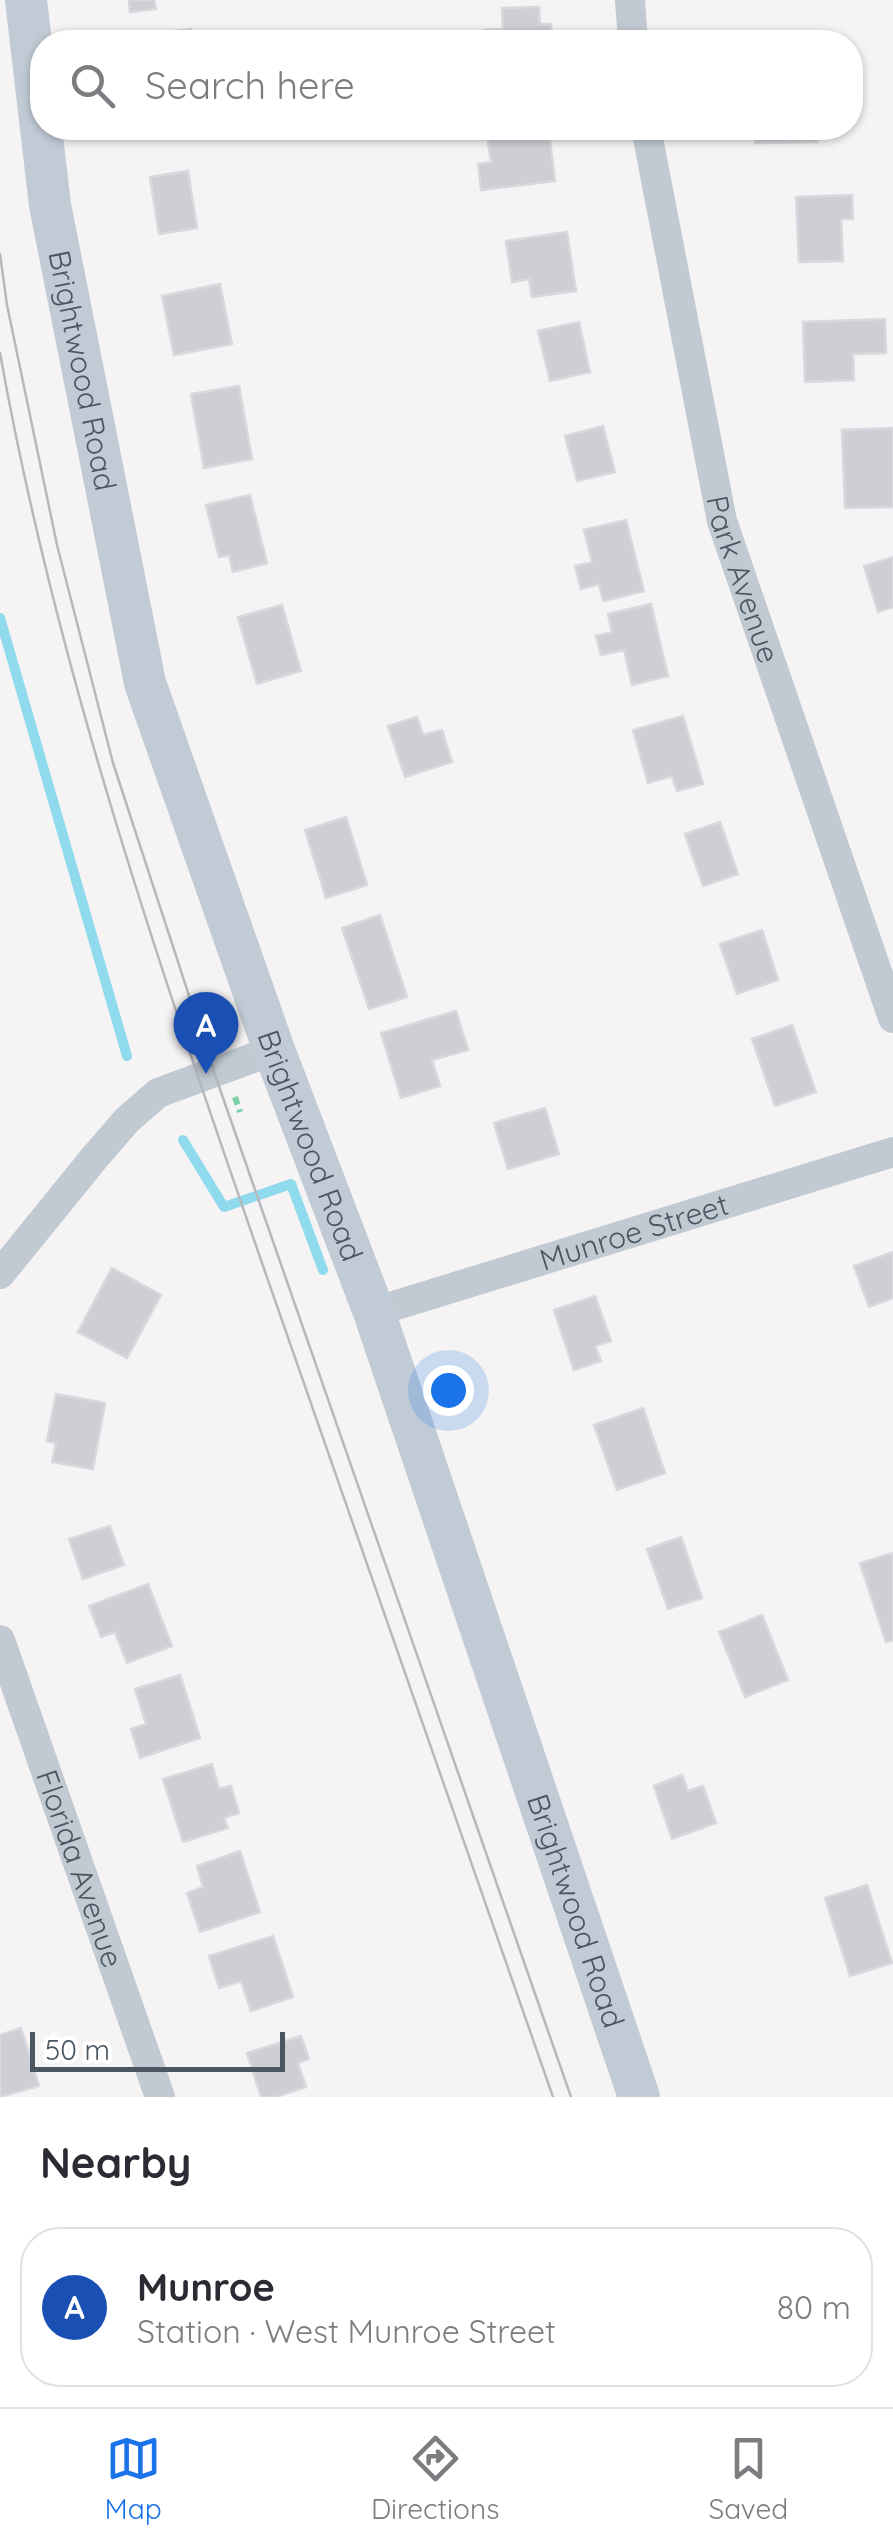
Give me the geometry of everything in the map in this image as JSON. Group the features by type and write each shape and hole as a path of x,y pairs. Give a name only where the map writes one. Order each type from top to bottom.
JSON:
{"street":[{"name":"Brightwood Road","path":"26,0 30,34"},
{"path":"630,0 632,30"},
{"name":"Brightwood Road","path":"42,140 50,205 145,683 274,1050 374,1312 639,2097"},
{"name":"Park Avenue","path":"648,140 722,520 893,1018"},
{"path":"0,1274 105,1144 158,1093 274,1050"},
{"name":"Munroe Street","path":"374,1312 893,1152"},
{"name":"Florida Avenue","path":"0,1640 160,2097"}],"building":[{"path":"129,0 154,0 156,9 130,12"},
{"path":"539,7 540,24 551,24 551,30 484,30 503,29 502,8"},
{"path":"488,140 550,140 555,181 481,190 478,164 491,162"},
{"path":"755,140 817,140 817,142"},
{"path":"188,171 197,228 159,234 150,177"},
{"path":"852,195 853,219 841,219 843,261 799,262 796,197"},
{"path":"567,232 576,291 532,297 529,279 512,282 506,241"},
{"path":"220,284 232,344 174,355 162,296"},
{"path":"885,319 886,353 853,354 854,380 805,382 803,322"},
{"path":"579,322 590,372 550,381 538,331"},
{"path":"239,386 252,459 204,468 191,394"},
{"path":"603,426 615,472 577,481 565,436"},
{"path":"893,428 893,507 845,508 842,430"},
{"path":"250,495 267,563 233,572 229,555 219,557 206,505"},
{"path":"626,520 644,591 603,601 599,584 581,589 575,566 592,562 584,530"},
{"path":"893,557 893,607 878,612 864,566"},
{"path":"651,604 668,676 632,685 624,650 601,655 596,636 612,632 608,614"},
{"path":"282,605 301,671 257,684 238,617"},
{"path":"683,716 703,784 677,791 672,776 648,783 633,730"},
{"path":"417,717 423,735 442,730 452,762 405,777 388,726"},
{"path":"346,817 367,885 326,898 305,830"},
{"path":"720,822 738,874 703,886 685,834"},
{"path":"380,915 407,997 369,1009 342,928"},
{"path":"762,930 778,980 737,994 720,944"},
{"path":"456,1011 468,1050 432,1060 440,1086 401,1098 381,1033"},
{"path":"792,1025 816,1092 775,1106 752,1039"},
{"path":"545,1108 559,1154 508,1169 494,1123"},
{"path":"893,1252 893,1298 869,1307 854,1266"},
{"path":"112,1268 161,1295 127,1358 78,1332"},
{"path":"595,1296 611,1341 595,1346 601,1361 574,1370 554,1310"},
{"path":"56,1394 105,1403 93,1469 52,1462 56,1443 47,1441"},
{"path":"643,1408 665,1473 617,1490 594,1425"},
{"path":"110,1526 124,1565 83,1579 69,1539"},
{"path":"681,1537 702,1598 668,1609 647,1549"},
{"path":"893,1553 893,1640 886,1642 860,1563"},
{"path":"148,1584 172,1646 127,1663 115,1632 101,1637 89,1606"},
{"path":"762,1615 788,1680 745,1697 719,1632"},
{"path":"180,1675 200,1738 140,1758 131,1729 146,1724 135,1689"},
{"path":"212,1764 219,1789 231,1786 239,1813 224,1818 228,1828 183,1842 163,1779"},
{"path":"682,1775 688,1791 703,1786 716,1823 672,1839 654,1786"},
{"path":"240,1851 260,1912 200,1932 187,1893 203,1887 197,1866"},
{"path":"867,1885 892,1963 850,1976 825,1898"},
{"path":"273,1936 293,1997 251,2011 241,1981 219,1988 209,1956"},
{"path":"21,2028 39,2086 0,2097 0,2035"},
{"path":"301,2036 309,2059 298,2063 306,2087 276,2097 261,2097 247,2053"}],"waterway":[{"path":"0,618 127,1056"},
{"path":"183,1140 224,1207 291,1184 323,1270"}],"tram line":[{"path":"0,254 57,545 113,763 214,1072 571,2097"},
{"path":"0,353 50,585 148,926 553,2097"}],"place":[{"name":"Munroe","path":"206,1074"}]}
